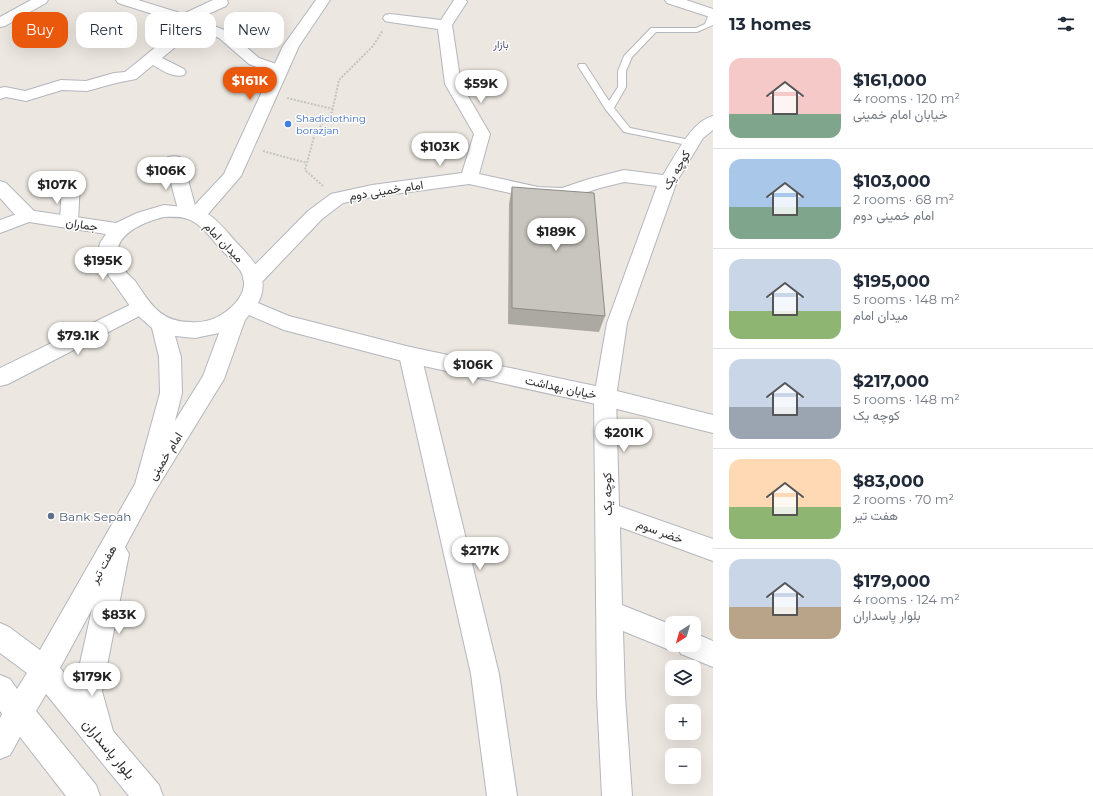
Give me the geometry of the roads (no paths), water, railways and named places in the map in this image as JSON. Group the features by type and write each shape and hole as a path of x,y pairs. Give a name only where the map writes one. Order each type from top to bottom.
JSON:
{"street":[{"path":"0,23 41,0"},
{"path":"123,0 159,12"},
{"path":"206,12 221,3 220,0"},
{"path":"174,161 192,214 232,176 291,46 323,0"},
{"path":"672,0 713,13"},
{"path":"460,2 445,25 453,84 482,134 469,178"},
{"path":"390,18 445,25"},
{"path":"216,32 224,35 254,61 279,70"},
{"path":"0,94 5,92 26,96 57,78 87,86 114,78 130,76 162,48"},
{"path":"152,58 178,72"},
{"path":"104,64 114,78"},
{"name":"کوچه یک","path":"617,796 611,696 605,397 616,323 668,181 697,135 713,121"},
{"name":"امام خمینی دوم","path":"253,280 315,215 337,198 372,191 469,178 538,192 563,194 595,182 624,176 668,181"},
{"path":"69,222 71,182"},
{"path":"0,187 28,216"},
{"name":"میدان امام","path":"241,312 217,326 198,330 178,329 161,324 148,314 111,266 108,254 111,242 119,230 132,221 147,214 164,211 181,211 192,214 208,223 248,267 253,280"},
{"name":"جماران","path":"0,227 28,216 119,230"},
{"path":"241,312 253,293 253,280"},
{"path":"0,378 142,306"},
{"name":"خیابان بهداشت","path":"241,312 410,355 605,397 713,424"},
{"name":"امام خمینی","path":"146,486 213,378 241,312"},
{"name":"امام خمینی","path":"146,486 171,393 170,357 161,324"},
{"path":"410,355 485,674 502,796"},
{"name":"هفت تیر","path":"0,745 44,670 146,486"},
{"name":"خضر سوم","path":"607,512 713,550"},
{"path":"100,738 88,691 121,531"},
{"path":"609,612 665,635"},
{"name":"بلوار پاسداران","path":"0,636 44,670 148,796"},
{"path":"701,649 713,654"},
{"path":"0,688 85,796"}],"lane":[{"path":"609,108 622,87 622,71 628,56 654,30 697,30 709,25 713,13"},
{"path":"582,66 609,108 627,130 692,143"}],"place":[{"name":"Shadiclothing borazjan","path":"288,124"},
{"name":"Bank Sepah","path":"51,516"}],"district":[{"name":"بازار","path":"501,44"}]}
